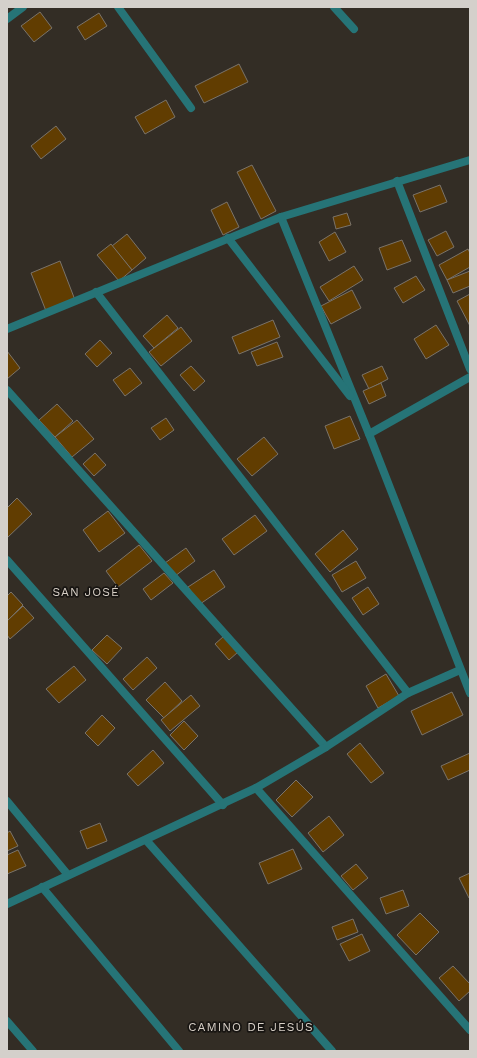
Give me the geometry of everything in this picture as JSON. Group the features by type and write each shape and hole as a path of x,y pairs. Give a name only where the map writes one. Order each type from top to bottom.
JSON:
{"street":[{"path":"7,19 23,7"},
{"path":"118,7 192,108"},
{"path":"334,7 354,29"},
{"path":"7,329 281,217 470,160"},
{"path":"397,181 470,369"},
{"path":"281,217 369,434 470,694"},
{"path":"228,238 356,404"},
{"path":"96,292 408,693"},
{"path":"369,434 470,378"},
{"path":"7,390 326,748"},
{"path":"7,560 223,804"},
{"path":"7,904 256,788 326,748 408,693 460,670"},
{"path":"256,788 470,1030"},
{"path":"7,801 68,875"},
{"path":"146,840 332,1051"},
{"path":"42,887 179,1051"},
{"path":"7,1021 33,1051"}],"building":[{"path":"40,12 52,28 34,42 21,26"},
{"path":"99,13 107,26 85,40 77,27"},
{"path":"239,64 248,82 204,103 195,86"},
{"path":"166,100 175,117 145,134 135,117"},
{"path":"56,126 66,139 41,159 31,146"},
{"path":"252,165 276,211 261,219 237,172"},
{"path":"440,185 447,202 420,212 413,195"},
{"path":"227,202 239,227 223,235 211,210"},
{"path":"347,213 351,225 336,229 333,217"},
{"path":"446,231 454,247 437,256 428,240"},
{"path":"335,232 346,252 329,261 319,242"},
{"path":"127,234 146,258 132,270 112,246"},
{"path":"402,240 411,261 387,270 379,248"},
{"path":"111,244 132,270 119,281 97,255"},
{"path":"468,249 470,253 470,267 447,280 439,265"},
{"path":"60,261 75,300 46,311 31,273"},
{"path":"354,266 363,280 329,301 320,287"},
{"path":"470,271 470,286 453,293 447,280"},
{"path":"416,276 425,290 403,303 394,288"},
{"path":"352,290 361,308 331,324 321,306"},
{"path":"470,294 470,326 457,301"},
{"path":"167,315 178,328 154,348 143,336"},
{"path":"273,320 280,337 239,354 232,337"},
{"path":"436,325 449,345 426,359 414,339"},
{"path":"181,327 192,341 161,366 149,352"},
{"path":"100,340 112,353 97,367 85,354"},
{"path":"277,342 283,357 257,366 251,352"},
{"path":"7,351 20,368 7,379"},
{"path":"191,366 205,381 194,391 180,375"},
{"path":"382,366 388,379 369,389 362,375"},
{"path":"130,368 142,383 125,396 113,380"},
{"path":"381,383 386,396 369,404 363,391"},
{"path":"57,404 73,421 55,437 39,420"},
{"path":"350,416 360,439 334,449 325,426"},
{"path":"166,418 174,430 160,440 151,428"},
{"path":"77,420 94,439 72,457 55,437"},
{"path":"264,437 278,454 252,476 237,459"},
{"path":"95,453 106,465 94,476 83,464"},
{"path":"17,498 32,514 7,538 7,508"},
{"path":"108,511 125,533 99,552 83,530"},
{"path":"255,515 267,531 234,555 222,539"},
{"path":"343,530 358,549 330,572 315,554"},
{"path":"139,545 152,561 118,587 106,571"},
{"path":"186,548 195,561 175,576 165,563"},
{"path":"356,561 366,578 342,592 332,575"},
{"path":"214,570 225,587 200,604 188,587"},
{"path":"164,573 173,583 151,600 143,589"},
{"path":"368,587 379,604 363,615 352,598"},
{"path":"11,592 23,605 7,621 7,596"},
{"path":"23,606 34,618 10,639 7,635 7,621"},
{"path":"107,635 122,648 107,664 92,650"},
{"path":"224,636 238,652 229,660 215,644"},
{"path":"147,657 157,668 133,690 123,679"},
{"path":"74,666 86,680 59,703 46,689"},
{"path":"386,674 399,696 378,708 366,686"},
{"path":"165,682 182,701 164,718 146,700"},
{"path":"452,692 463,715 422,735 411,711"},
{"path":"191,695 200,706 170,731 161,720"},
{"path":"102,715 115,728 98,746 85,733"},
{"path":"184,721 198,736 184,750 170,735"},
{"path":"360,743 384,773 371,783 347,754"},
{"path":"153,750 164,763 138,786 127,774"},
{"path":"470,753 470,770 448,780 441,766"},
{"path":"296,780 313,797 292,817 276,800"},
{"path":"329,816 344,835 323,852 308,833"},
{"path":"100,823 107,841 87,849 80,831"},
{"path":"10,831 18,846 7,851 7,833"},
{"path":"293,849 302,869 268,884 259,863"},
{"path":"18,850 26,866 7,874 7,855"},
{"path":"356,864 368,878 353,890 341,876"},
{"path":"470,873 470,898 469,898 459,878"},
{"path":"403,890 409,906 386,914 380,898"},
{"path":"420,913 439,932 416,955 397,935"},
{"path":"353,919 358,932 337,940 332,927"},
{"path":"362,934 370,951 349,961 340,944"},
{"path":"453,966 470,984 470,991 459,1001 439,978"}],"district":[{"name":"SAN JOSÉ","path":"86,592"},
{"name":"CAMINO DE JESÚS","path":"251,1027"}]}
